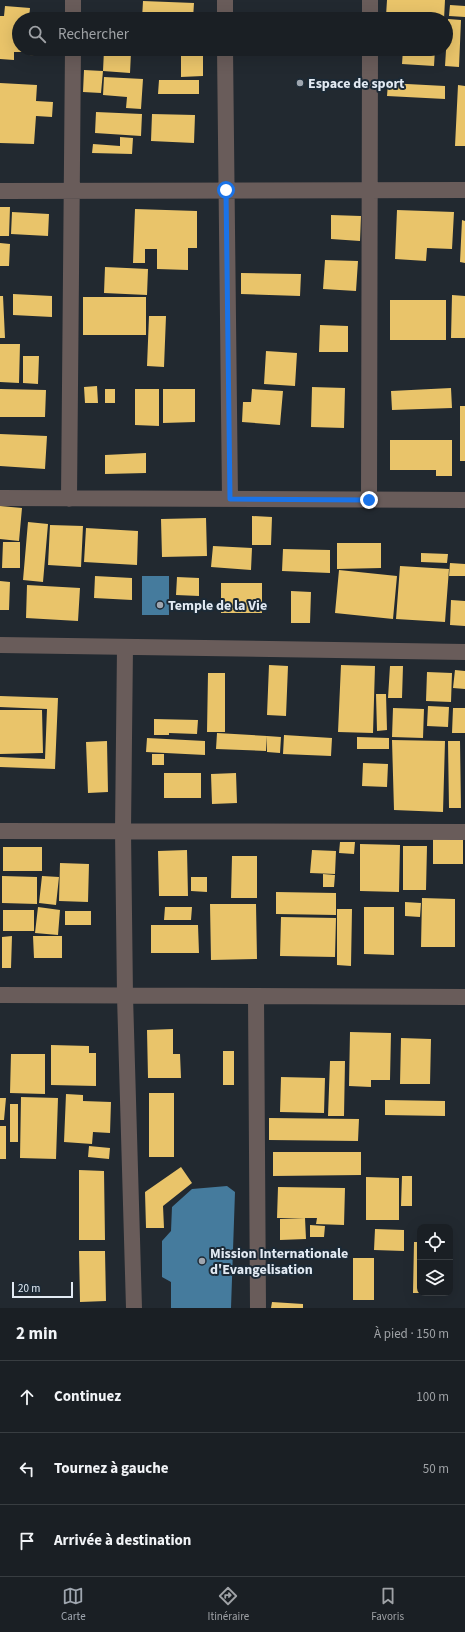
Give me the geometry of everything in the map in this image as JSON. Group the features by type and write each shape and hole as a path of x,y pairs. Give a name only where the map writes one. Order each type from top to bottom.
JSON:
{"street":[{"path":"73,0 73,12"},
{"path":"224,0 225,12"},
{"path":"370,0 370,12"},
{"path":"69,499 73,56"},
{"path":"225,56 230,499"},
{"path":"369,500 370,56"},
{"path":"0,191 465,190"},
{"path":"0,498 465,500"},
{"path":"0,645 465,652"},
{"path":"126,647 123,830 125,996 134,1308"},
{"path":"0,831 123,830 465,832"},
{"path":"0,996 465,997"},
{"path":"256,996 258,1308"}],"building: Logements":[{"path":"387,0 445,0 444,12 386,12"},
{"path":"143,1 194,3 193,12 142,12"},
{"path":"450,5 465,6 465,17 453,16 453,12 449,12"},
{"path":"5,6 30,8 30,12 12,12 12,56 14,56 14,60 0,59 0,16 4,16"},
{"path":"453,19 461,20 459,67 445,66 446,56 453,56"},
{"path":"104,56 131,56 130,73 103,71"},
{"path":"181,56 203,56 203,76 181,77"},
{"path":"403,56 435,56 434,66 402,64"},
{"path":"84,70 103,71 101,93 83,92"},
{"path":"104,77 143,79 141,109 126,108 127,97 103,95"},
{"path":"159,80 199,80 199,94 158,94"},
{"path":"0,83 37,85 36,101 53,102 52,117 36,116 34,144 0,143"},
{"path":"388,83 445,86 445,99 387,96"},
{"path":"458,85 465,86 465,146 455,146"},
{"path":"96,112 142,114 141,136 95,133"},
{"path":"152,114 195,115 194,143 151,141"},
{"path":"120,137 133,138 132,154 92,153 93,144 120,146"},
{"path":"0,207 10,207 9,236 0,236"},
{"path":"135,209 197,211 197,248 188,248 188,270 157,269 157,249 145,249 145,263 133,263"},
{"path":"397,210 454,212 452,249 427,248 426,261 395,259"},
{"path":"12,212 49,214 48,236 11,234"},
{"path":"331,215 361,216 360,241 331,239"},
{"path":"462,220 465,221 465,263 460,262"},
{"path":"0,243 10,244 9,266 0,266"},
{"path":"325,260 358,261 356,291 323,289"},
{"path":"105,267 148,269 147,295 104,293"},
{"path":"241,273 301,274 300,296 241,294"},
{"path":"13,294 52,296 52,317 13,315"},
{"path":"452,295 465,296 465,338 451,338"},
{"path":"0,296 3,296 5,338 0,338"},
{"path":"83,297 146,297 146,335 83,335"},
{"path":"390,300 446,300 446,340 390,340"},
{"path":"149,316 166,316 164,367 147,366"},
{"path":"320,325 348,326 348,352 319,352"},
{"path":"0,344 20,344 19,383 0,382"},
{"path":"266,351 297,353 295,386 264,384"},
{"path":"23,356 39,356 38,384 23,383"},
{"path":"97,386 98,403 85,403 84,387"},
{"path":"312,387 345,388 344,428 311,427"},
{"path":"451,388 452,408 392,410 391,391"},
{"path":"0,389 46,390 45,417 0,417"},
{"path":"105,389 115,389 115,403 105,403"},
{"path":"135,389 159,389 159,426 135,425"},
{"path":"163,389 195,389 195,422 163,423"},
{"path":"252,389 283,391 280,425 242,422 243,402 251,402"},
{"path":"460,406 465,406 465,461 460,461"},
{"path":"0,434 47,436 45,469 0,466"},
{"path":"390,440 452,440 452,476 436,476 436,470 390,470"},
{"path":"146,453 146,473 105,474 105,455"},
{"path":"0,506 22,508 19,541 0,539"},
{"path":"252,516 272,517 271,545 252,545"},
{"path":"206,518 207,556 162,557 161,519"},
{"path":"28,522 48,524 43,582 23,580"},
{"path":"50,525 83,526 81,567 48,565"},
{"path":"86,528 138,531 137,565 84,562"},
{"path":"3,542 20,542 20,568 2,568"},
{"path":"337,543 381,543 381,568 337,569"},
{"path":"213,546 252,548 251,570 211,567"},
{"path":"283,549 330,550 330,573 282,571"},
{"path":"421,553 448,554 447,563 421,562"},
{"path":"450,563 465,564 465,576 449,576"},
{"path":"400,566 449,569 445,622 396,619"},
{"path":"339,570 397,576 393,619 335,613"},
{"path":"95,576 132,578 132,600 94,598"},
{"path":"177,577 199,578 199,596 176,595"},
{"path":"0,581 10,582 9,610 0,610"},
{"path":"221,583 262,583 262,613 221,613"},
{"path":"27,585 80,588 78,621 26,618"},
{"path":"291,591 311,592 310,623 291,623"},
{"path":"451,600 465,601 465,626 450,625"},
{"path":"269,665 288,666 286,716 267,715"},
{"path":"341,665 375,666 373,733 338,732"},
{"path":"390,666 403,666 402,698 388,698"},
{"path":"455,670 465,671 465,689 453,688"},
{"path":"427,672 452,673 451,702 426,701"},
{"path":"208,673 225,673 225,732 207,732"},
{"path":"376,694 386,694 387,730 377,731"},
{"path":"0,696 58,698 55,769 0,767 0,757 45,759 47,709 0,707"},
{"path":"428,706 449,707 448,727 427,726"},
{"path":"393,708 424,709 423,738 392,737"},
{"path":"453,708 465,708 465,733 452,733"},
{"path":"0,710 42,710 43,753 0,754"},
{"path":"154,719 198,720 197,734 169,733 169,735 154,735"},
{"path":"217,733 267,736 266,751 216,749"},
{"path":"284,735 332,738 331,756 283,754"},
{"path":"267,736 281,737 280,753 267,752"},
{"path":"357,737 389,738 389,749 357,749"},
{"path":"147,738 205,741 205,755 146,752"},
{"path":"392,740 445,741 443,812 394,810"},
{"path":"107,741 108,792 88,793 86,742"},
{"path":"448,741 460,741 461,808 449,808"},
{"path":"152,754 164,754 164,765 152,765"},
{"path":"363,763 388,764 387,787 362,786"},
{"path":"164,773 201,773 201,798 164,798"},
{"path":"236,773 237,803 212,804 211,774"},
{"path":"433,838 463,839 463,864 433,864"},
{"path":"340,842 355,842 354,854 339,853"},
{"path":"360,844 400,845 399,892 360,891"},
{"path":"403,846 427,846 426,890 403,890"},
{"path":"3,847 42,847 42,871 3,871"},
{"path":"187,850 188,896 159,896 158,851"},
{"path":"312,850 336,851 335,874 310,873"},
{"path":"232,856 257,856 257,898 231,898"},
{"path":"60,863 89,864 88,902 59,901"},
{"path":"323,874 335,875 334,887 323,887"},
{"path":"2,876 37,877 37,904 2,903"},
{"path":"42,876 59,877 56,905 39,903"},
{"path":"191,877 207,877 207,892 191,891"},
{"path":"276,892 336,893 336,915 276,914"},
{"path":"422,898 455,899 455,947 421,947"},
{"path":"405,902 421,903 420,917 405,916"},
{"path":"210,904 256,904 257,959 211,960"},
{"path":"38,907 60,910 58,935 35,933"},
{"path":"165,907 192,907 191,920 164,920"},
{"path":"364,907 394,907 394,955 364,954"},
{"path":"337,909 352,909 351,966 337,965"},
{"path":"3,910 34,910 34,931 3,931"},
{"path":"65,911 91,911 91,925 65,925"},
{"path":"281,917 336,918 335,957 280,956"},
{"path":"151,925 198,925 199,953 151,953"},
{"path":"12,936 11,968 2,968 2,937"},
{"path":"33,936 62,936 62,958 34,958"},
{"path":"173,1029 173,1054 180,1054 181,1078 148,1078 147,1030"},
{"path":"350,1032 391,1033 390,1080 371,1080 371,1087 349,1086"},
{"path":"401,1038 431,1039 430,1084 400,1084"},
{"path":"51,1045 89,1046 89,1053 96,1053 96,1086 51,1085"},
{"path":"223,1051 234,1051 234,1085 223,1085"},
{"path":"11,1054 45,1054 45,1094 10,1093"},
{"path":"330,1061 345,1061 344,1116 328,1116"},
{"path":"281,1077 325,1078 324,1113 280,1112"},
{"path":"149,1093 174,1093 174,1157 149,1157"},
{"path":"66,1094 83,1095 83,1101 111,1102 110,1133 93,1132 92,1144 64,1142"},
{"path":"21,1097 58,1098 56,1159 20,1158"},
{"path":"0,1098 6,1098 4,1120 0,1120"},
{"path":"385,1100 445,1101 445,1116 385,1115"},
{"path":"10,1104 18,1104 18,1142 10,1142"},
{"path":"269,1118 359,1119 358,1141 269,1140"},
{"path":"0,1126 6,1126 6,1159 0,1159"},
{"path":"89,1146 110,1148 109,1159 88,1157"},
{"path":"273,1152 361,1152 361,1175 273,1176"},
{"path":"181,1167 192,1183 163,1206 164,1228 146,1228 145,1192"},
{"path":"79,1170 104,1171 105,1240 79,1240"},
{"path":"402,1176 412,1176 412,1206 401,1206"},
{"path":"366,1177 399,1178 399,1220 366,1220"},
{"path":"278,1187 345,1188 344,1225 316,1224 317,1218 277,1218"},
{"path":"305,1218 306,1239 280,1240 280,1219"},
{"path":"310,1225 325,1226 324,1237 310,1237"},
{"path":"375,1229 404,1230 404,1251 374,1250"},
{"path":"414,1242 417,1242 417,1293 413,1293"},
{"path":"79,1251 105,1251 106,1301 80,1302"},
{"path":"353,1258 374,1258 374,1300 353,1300"},
{"path":"272,1302 303,1304 303,1308 271,1308"}],"building: Public":[{"path":"142,576 169,576 169,615 142,615"},
{"path":"227,1186 235,1192 231,1308 171,1308 171,1282 162,1277 162,1241 171,1231 172,1207 192,1189"}],"place":[{"name":"Espace de sport","path":"300,83"},
{"name":"Temple de la Vie","path":"160,605"},
{"name":"Mission Internationale d'Evangelisation","path":"202,1261"}],"route":[{"path":"226,190 230,499 369,500"}]}
